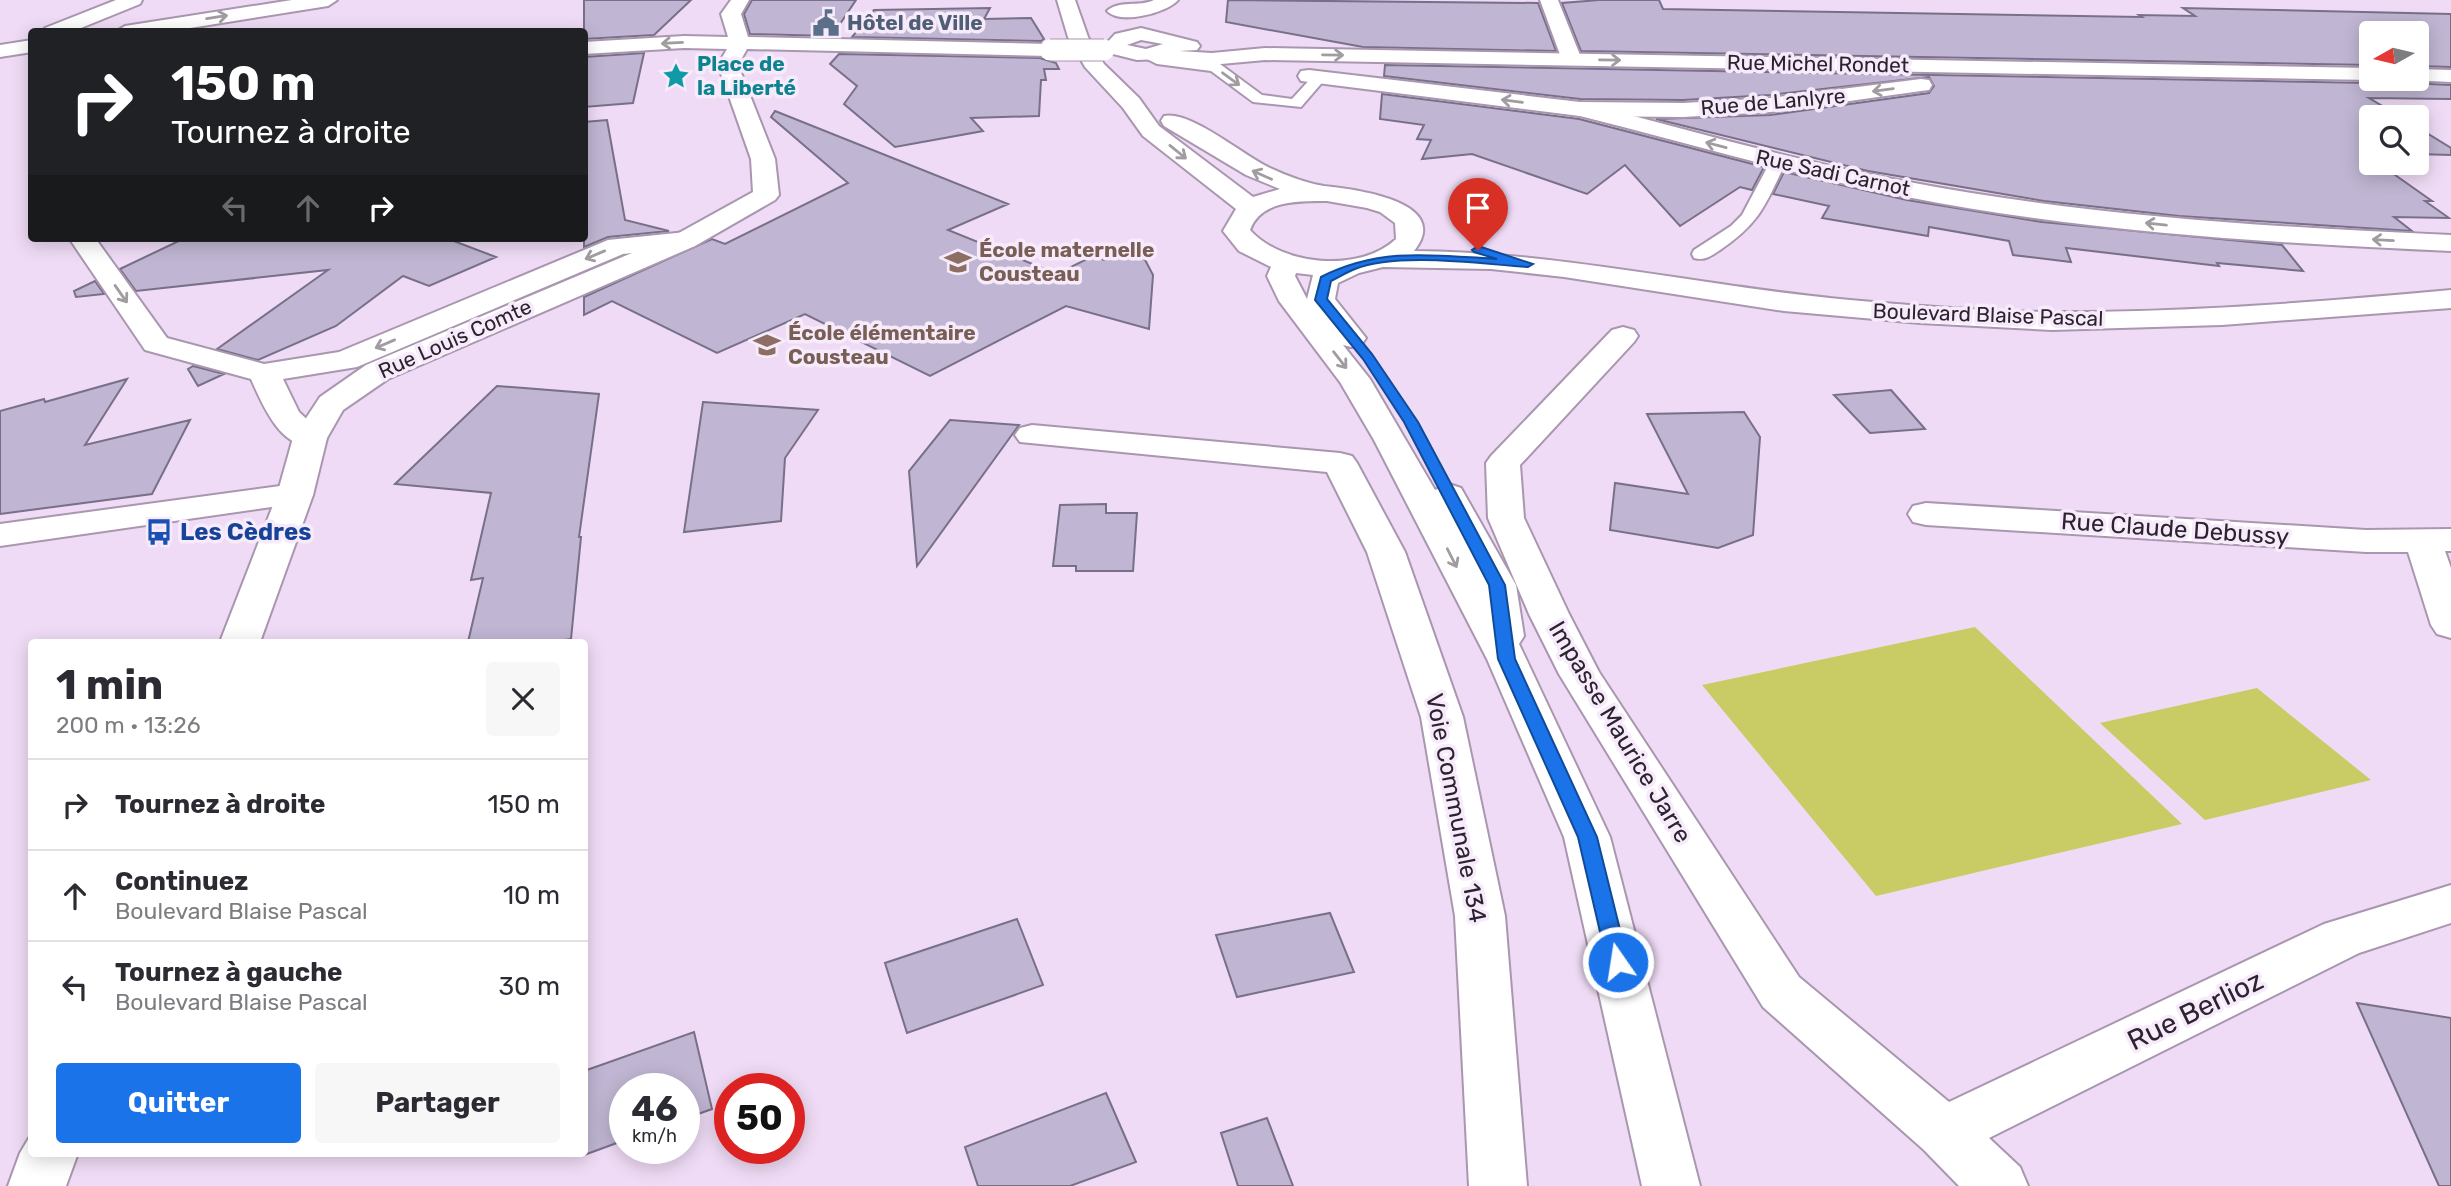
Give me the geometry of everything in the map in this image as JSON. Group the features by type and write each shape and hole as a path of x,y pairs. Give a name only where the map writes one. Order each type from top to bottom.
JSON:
{"street":[{"path":"62,28 132,0"},
{"path":"150,28 328,0"},
{"path":"588,48 684,42 740,43 731,14 740,0"},
{"path":"1066,0 1078,37 1095,67 1131,103 1151,131 1251,208 1284,196 1327,193"},
{"path":"1116,6 1151,9 1169,0"},
{"path":"1549,0 1572,60"},
{"path":"1116,6 1164,46"},
{"path":"1113,46 1116,6"},
{"path":"1,54 28,41"},
{"name":"Rue Sadi Carnot","path":"740,43 1050,50 1164,46 1169,56 1195,59 1265,54"},
{"name":"Rue Louis Comte","path":"241,639 295,495 310,438 331,404 377,372 686,240 766,195 762,159 728,65 740,43"},
{"path":"1,54 28,47"},
{"path":"1,54 28,63"},
{"name":"Rue Michel Rondet","path":"1265,54 2359,75"},
{"name":"Rue Sadi Carnot","path":"1223,57 1259,70 1580,109 1778,162 1910,190 2080,216 2241,232 2451,243"},
{"name":"Rue de Lanlyre","path":"1580,109 1683,110 1770,105 2048,68"},
{"path":"2429,75 2451,76"},
{"path":"1131,103 1176,123 1256,173 1288,186 1327,193"},
{"name":"Boulevard Blaise Pascal","path":"1327,193 1378,202 1397,212 1408,223 1453,242 1528,264"},
{"name":"Boulevard Blaise Pascal","path":"1251,208 1239,219 1236,231 1244,244 1261,255 1287,263 1331,267 1440,258 1528,264 1670,287 1817,306 2058,320 2286,314 2451,299"},
{"path":"1408,223 1411,233 1408,243 1325,279 1321,300 1368,357 1411,422 1497,585 1507,659"},
{"path":"93,242 156,344 264,373 346,360 618,246 686,240"},
{"path":"1287,263 1281,276 1293,300 1354,379 1391,440 1507,659 1587,837 1671,1186"},
{"name":"Impasse Maurice Jarre","path":"1623,336 1503,463 1506,518 1549,614 1580,674 1781,992 1944,1132 1999,1186"},
{"path":"264,373 285,417 310,438"},
{"name":"Voie Communale 134","path":"1032,435 1340,463 1386,552 1443,717 1480,916 1497,1186"},
{"path":"0,535 295,495"},
{"name":"Rue Claude Debussy","path":"1926,514 2367,541 2437,541 2451,625"},
{"name":"Rue Berlioz","path":"1944,1132 2342,938 2451,904"},
{"path":"37,1186 48,1157"}],"lane":[{"path":"1164,46 1157,60 1214,68 1258,99 1296,104 1319,78"},
{"path":"1701,254 1737,230 1750,217 1778,162"}],"shaded area":[{"path":"1975,627 2182,824 1876,896 1702,685"},
{"path":"2257,688 2371,780 2205,820 2100,723"}],"building":[{"path":"584,0 691,0 654,35 588,39 588,28 584,28"},
{"path":"752,0 856,0 832,36 750,34 744,14"},
{"path":"1228,0 1538,3 1556,51 1363,47 1226,22"},
{"path":"1659,0 1663,9 2142,17 2139,15 2195,16 2183,8 2451,14 2451,67 2429,66 2429,21 2359,21 2359,65 1581,51 1562,3"},
{"path":"990,8 984,19 1031,18 1044,39 852,37 874,10"},
{"path":"644,53 633,103 588,107 588,57"},
{"path":"839,54 1040,58 1056,63 1059,69 1044,69 1046,80 1041,80 1039,116 971,118 983,131 895,147 844,104 857,86 830,64"},
{"path":"1385,65 2359,83 2359,91 2429,91 2429,84 2451,85 2451,99 2369,98 2381,105 2359,105 2359,175 2395,175 2432,201 2425,201 2449,218 2394,217 2412,231 2179,216 2044,201 1868,171 1656,119 1770,115 1929,93 1934,86 1929,77 1770,95 1683,100 1580,99 1384,76"},
{"path":"1382,94 1579,119 1764,167 1752,190 1740,187 1680,226 1625,165 1587,194 1472,154 1422,159 1431,140 1417,139 1424,125 1380,119"},
{"path":"775,111 1008,204 948,230 1057,274 1095,255 1104,260 1142,254 1153,275 1149,329 1066,306 930,376 805,314 717,353 612,301 584,315 584,297 712,239 725,244 848,183 771,117"},
{"path":"607,120 625,220 669,231 608,237 584,247 584,242 588,242 588,122"},
{"path":"2429,134 2451,148 2451,155 2429,154"},
{"path":"1784,172 1907,200 2042,222 2282,245 2303,271 2217,263 2219,266 2066,248 2071,262 2013,255 2009,241 1929,227 1928,236 1822,218 1829,206 1773,194"},
{"path":"177,242 456,242 496,257 429,286 403,276 336,326 258,360 217,349 328,270 136,291 120,269"},
{"path":"95,281 104,294 76,297 74,291"},
{"path":"193,366 224,374 198,386 188,369"},
{"path":"127,379 85,445 190,420 152,494 0,514 0,411 44,399 45,402"},
{"path":"497,386 599,394 579,537 571,639 469,639 483,578 471,580 491,493 395,484"},
{"path":"1891,390 1925,429 1870,433 1834,395"},
{"path":"703,402 818,410 785,458 781,521 684,532"},
{"path":"1744,412 1760,437 1753,535 1718,548 1610,530 1615,483 1688,494 1647,414"},
{"path":"950,420 1019,425 917,566 909,471"},
{"path":"1106,504 1106,513 1137,513 1133,571 1076,571 1076,566 1053,566 1060,505"},
{"path":"1330,913 1354,972 1237,997 1216,935"},
{"path":"1017,919 1043,985 907,1033 885,963"},
{"path":"2357,1003 2451,1018 2451,1186 2439,1186"},
{"path":"694,1032 712,1109 700,1113 700,1073 609,1073 609,1146 588,1154 588,1070"},
{"path":"1106,1093 1136,1162 1070,1186 978,1186 965,1147"},
{"path":"1267,1118 1293,1186 1238,1186 1221,1133"}],"place":[{"name":"Hôtel de Ville","path":"826,23"},
{"name":"Place de la Liberté","path":"676,76"},
{"name":"École maternelle Cousteau","path":"958,262"},
{"name":"École élémentaire Cousteau","path":"767,345"},
{"name":"Les Cèdres","path":"159,532"}],"route":[{"path":"1478,250 1528,264 1440,258 1381,259 1352,266 1325,279 1321,300 1368,357 1411,422 1497,585 1507,659 1587,837 1618,962"}]}
